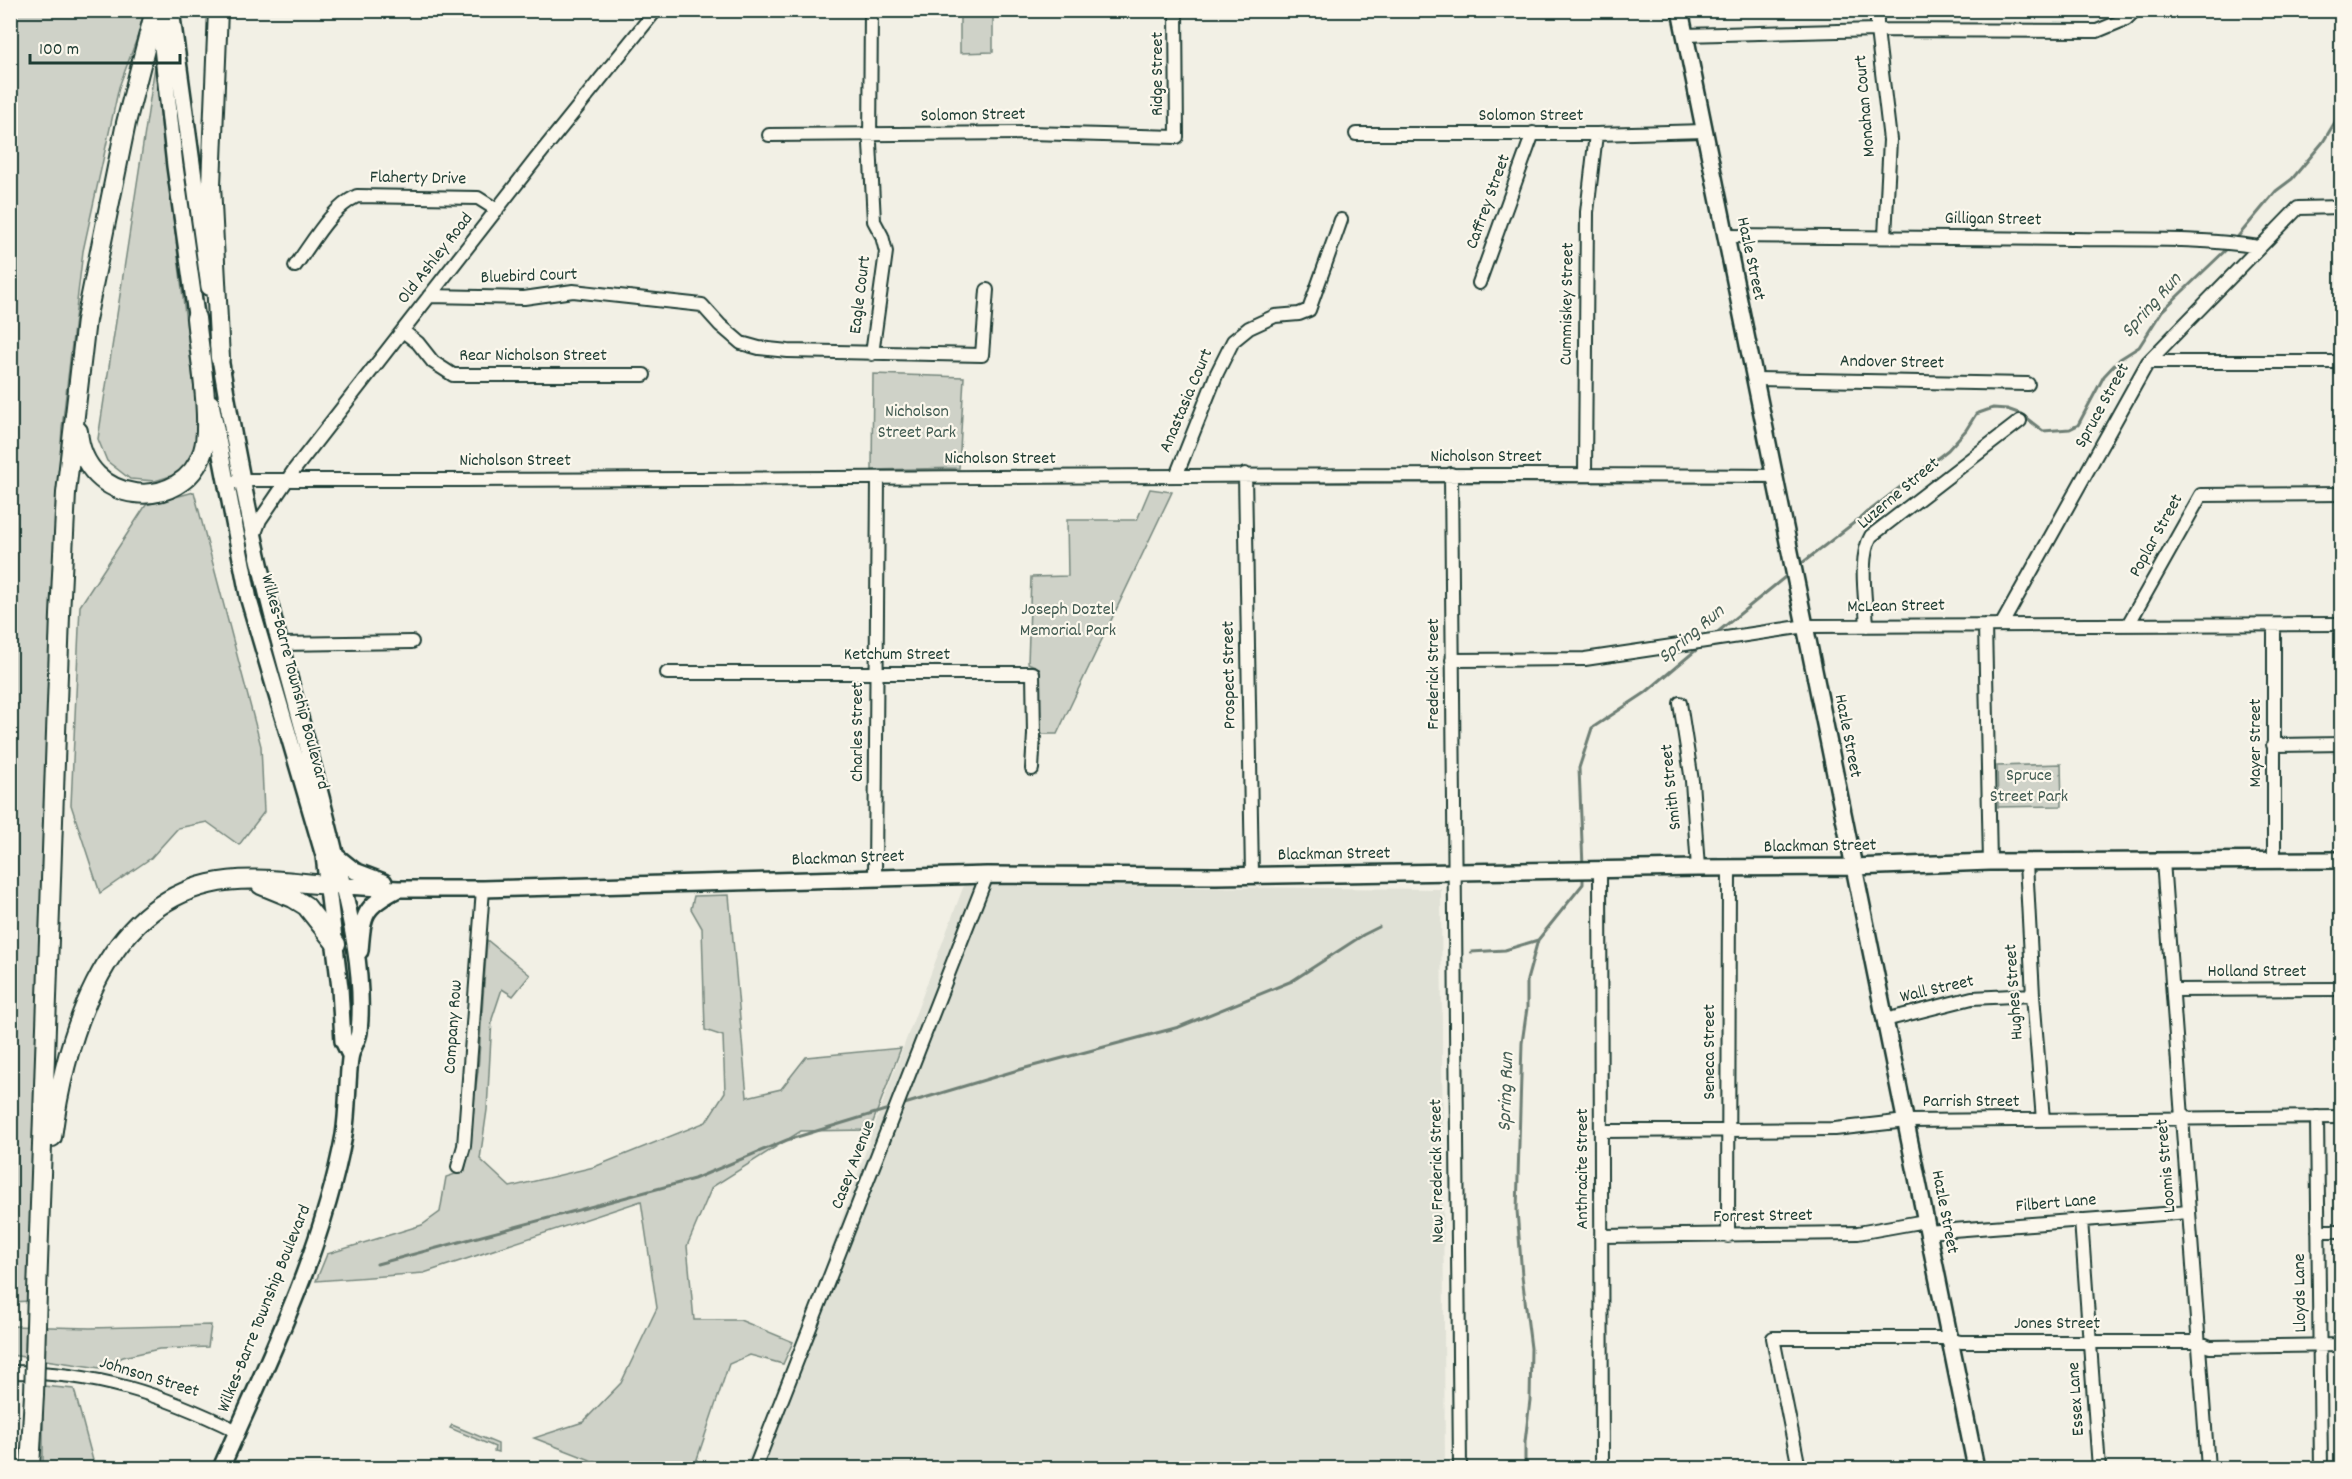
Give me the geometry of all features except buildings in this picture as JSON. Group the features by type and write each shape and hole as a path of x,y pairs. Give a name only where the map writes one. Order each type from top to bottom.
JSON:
{"highway":[{"path":"30,1468 66,493 86,320 126,123 157,10"},
{"path":"218,10 211,184 220,358"},
{"path":"77,395 80,448 91,468 105,483 126,492 147,493 159,491 180,481 198,464 206,440 196,318"},
{"path":"38,1236 57,1099 81,1018 105,965 127,934 160,904 177,895 208,885 246,879 335,885"},
{"path":"246,879 293,898 306,906 336,944"}],"main road":[{"name":"Wilkes-Barre Township Boulevard","path":"157,10 196,318 249,600 324,856 335,885 358,972 359,1034 350,1055 345,1131 330,1196 296,1294 221,1468"},
{"name":"Wilkes-Barre Township Boulevard","path":"171,10 197,210 242,481 280,644 318,780 335,855 336,944 343,1041 350,1055"},
{"name":"Hazle Street","path":"1680,10 1976,1468"},
{"path":"335,855 355,871 398,889"},
{"name":"Blackman Street","path":"335,885 398,889 483,889 987,875 1252,876 1853,867 1990,862 2342,860"},
{"path":"358,972 363,920 376,902 398,889"}],"street":[{"name":"Old Ashley Road","path":"255,536 260,520 287,480 429,296 656,10"},
{"path":"870,136 871,10"},
{"name":"Ridge Street","path":"1176,10 1177,137"},
{"name":"Monahan Court","path":"1877,10 1877,30 1890,140 1885,236"},
{"path":"1685,35 1877,30 2097,31 2126,19 2135,10"},
{"name":"Solomon Street","path":"1356,134 1596,134 1705,131"},
{"name":"Solomon Street","path":"769,135 1029,133 1177,137"},
{"name":"Caffrey Street","path":"1479,283 1533,133"},
{"name":"Cummiskey Street","path":"1585,474 1587,212 1596,134"},
{"name":"Eagle Court","path":"870,136 874,221 882,236 886,252 872,354"},
{"name":"Flaherty Drive","path":"295,266 334,213 346,201 357,196 478,198 497,210"},
{"name":"Spruce Street","path":"2002,624 2148,362 2298,208 2342,207"},
{"name":"Anastasia Court","path":"1176,476 1217,373 1233,340 1249,328 1275,316 1299,314 1310,310 1341,220"},
{"name":"Gilligan Street","path":"1725,236 1885,236 2234,243 2259,247"},
{"name":"Eagle Court","path":"702,305 741,343 759,348 872,354 982,355 987,290"},
{"name":"Bluebird Court","path":"429,296 524,298 573,291 702,305"},
{"name":"Rear Nicholson Street","path":"403,331 418,343 433,362 453,375 644,375"},
{"path":"2148,362 2342,362"},
{"name":"Andover Street","path":"1755,379 2028,384"},
{"name":"Luzerne Street","path":"1866,626 1864,561 1865,546 1871,536 2020,421"},
{"name":"Nicholson Street","path":"226,483 287,480 1245,474 1775,476"},
{"name":"Prospect Street","path":"1245,474 1252,876"},
{"name":"Frederick Street","path":"1451,474 1454,873"},
{"name":"Charles Street","path":"875,878 878,478"},
{"name":"Poplar Street","path":"2129,623 2201,495 2342,494"},
{"name":"McLean Street","path":"1452,660 1585,659 1806,626 2342,624"},
{"path":"1985,625 1990,862"},
{"name":"Mayer Street","path":"2274,625 2274,861"},
{"path":"280,644 412,642"},
{"name":"Ketchum Street","path":"667,673 1033,673 1032,768"},
{"name":"Smith Street","path":"1680,703 1692,781 1698,868"},
{"path":"2273,744 2342,744"},
{"name":"Loomis Street","path":"2163,861 2208,1468"},
{"name":"Hughes Street","path":"2026,862 2043,1120"},
{"name":"Seneca Street","path":"1728,1236 1729,868"},
{"name":"Anthracite Street","path":"1588,870 1601,1131 1602,1468"},
{"name":"New Frederick Street","path":"1454,873 1460,1468"},
{"name":"Casey Avenue","path":"755,1468 987,875"},
{"name":"Company Row","path":"458,1167 464,1146 483,889"},
{"name":"Holland Street","path":"2173,990 2342,989"},
{"name":"Wall Street","path":"1885,1020 1972,998 2033,995"},
{"name":"Lloyds Lane","path":"2318,1116 2321,1468"},
{"name":"Parrish Street","path":"1601,1131 1835,1129 1906,1121 2342,1117"},
{"name":"Filbert Lane","path":"1926,1226 2081,1220 2189,1212"},
{"name":"Essex Lane","path":"2081,1220 2099,1468"},
{"name":"Forrest Street","path":"1601,1236 1858,1233 1926,1226"},
{"path":"2318,1232 2342,1231"},
{"name":"Jones Street","path":"1799,1468 1773,1338 2198,1342 2210,1347 2342,1346"},
{"name":"Johnson Street","path":"10,1372 50,1372 105,1380 194,1410 237,1431"}],"shaded area":[{"path":"964,885 1441,889 1445,1468 743,1468 786,1378 888,1088"}],"green space":[{"path":"10,11 147,11 119,87 83,251 62,428 51,600 49,800 30,1301 11,1302 11,1104 16,882 10,771"},
{"path":"960,11 993,11 993,52 960,53"},
{"path":"155,66 199,430 195,455 180,473 155,481 130,479 107,461 98,439"},
{"name":"Nicholson Street Park","path":"873,374 964,377 959,468 872,470"},
{"name":"Joseph Doztel Memorial Park","path":"1150,489 1172,492 1057,734 1040,734 1037,667 1028,663 1031,577 1068,576 1067,520 1137,520"},
{"path":"194,492 261,746 264,812 239,845 207,822 178,828 151,858 100,893 71,805 80,606 146,505"},
{"name":"Spruce Street Park","path":"2061,764 2062,806 1998,807 1997,766"},
{"path":"729,895 747,1097 781,1089 806,1057 901,1048 870,1130 801,1131 712,1187 687,1246 694,1320 740,1320 793,1342 783,1364 750,1355 729,1364 694,1468 611,1468 534,1438 583,1422 621,1383 657,1308 641,1201 424,1273 316,1281 327,1254 422,1225 440,1212 446,1177 465,1171 478,1071 487,940 530,975 513,996 502,989 492,1019 487,1110 480,1159 510,1187 594,1167 706,1122 725,1092 723,1036 705,1030 702,928 691,909 694,896"},
{"path":"211,1325 208,1347 159,1349 123,1357 100,1368 11,1355 11,1326 90,1328"},
{"path":"43,1386 74,1389 95,1468 43,1468"},
{"path":"452,1425 498,1444 498,1452 494,1451 495,1447 450,1428"}],"waterway":[{"name":"Spring Run","path":"2235,240 2276,191 2292,179 2323,142 2335,122 2342,97"},
{"name":"Spring Run","path":"1797,567 1948,450 1966,430 1976,414 1993,408 2007,409 2021,414 2043,431 2070,429 2078,425 2104,376 2120,359 2139,347 2162,311 2229,247"},
{"name":"Spring Run","path":"1714,635 1790,573"},
{"name":"Spring Run","path":"1583,867 1579,768 1592,728 1645,693 1702,645"},
{"name":"Spring Run","path":"1525,1468 1531,1348 1517,1210 1522,1043 1527,1008 1527,980 1538,940 1583,884 1583,876"},
{"path":"901,1105 1018,1070 1179,1027 1292,981 1379,927"},
{"path":"1471,952 1505,950 1538,940"},
{"path":"377,1264 694,1179 787,1140 892,1108"}]}
